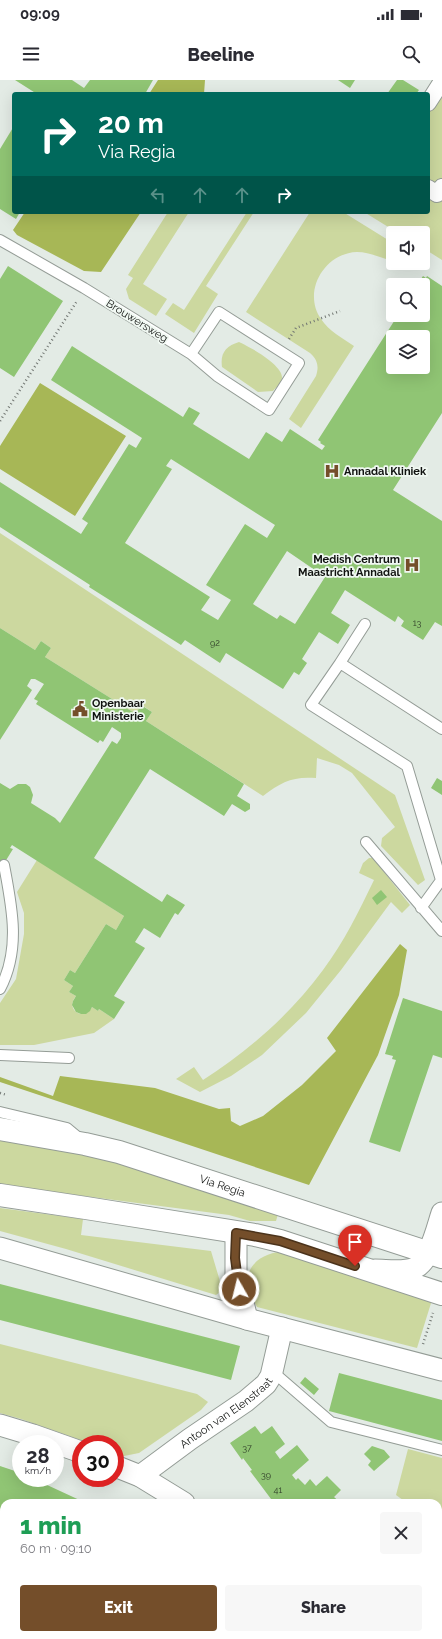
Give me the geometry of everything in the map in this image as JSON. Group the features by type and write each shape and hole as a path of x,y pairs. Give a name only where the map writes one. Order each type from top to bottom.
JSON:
{"main road":[{"name":"Via Regia","path":"0,1129 85,1144 151,1161 435,1255"},
{"path":"0,1196 86,1208 280,1241 441,1294"}],"street":[{"path":"430,100 442,81"},
{"path":"370,1270 410,1270 421,1265 435,1255 442,1213"},
{"path":"236,1233 236,1274 247,1319"},
{"path":"0,1248 247,1319 442,1370"},
{"name":"Antoon van Elenstraat","path":"140,1476 260,1390 266,1384 272,1371 282,1328"},
{"path":"0,1425 72,1449"},
{"path":"124,1470 140,1476 177,1499"}],"lane":[{"name":"Brouwersweg","path":"0,240 84,288 191,354 217,376 269,410 300,363 219,312 191,354"},
{"path":"365,624 311,705 407,766 442,880 421,908"},
{"path":"340,662 442,729"},
{"path":"366,842 442,931"},
{"path":"0,989 8,975 11,963 13,940 11,903 4,865"},
{"path":"0,1055 69,1058"},
{"path":"0,1112 67,1128 85,1144"},
{"path":"272,1371 331,1422 442,1450"}],"path":[{"path":"0,422 74,304"},
{"path":"288,339 296,328 340,311"},
{"path":"416,1364 441,1294"}],"green space":[{"path":"158,80 205,80 204,92 150,92"},
{"path":"442,88 442,180 433,195 442,201 442,260 430,252 430,226 387,226 367,214 430,214 430,107"},
{"path":"24,214 140,214 101,272 84,271 17,235 13,230"},
{"path":"167,214 188,214 143,284 167,299 156,316 129,299 126,289 133,278 128,275"},
{"path":"246,214 253,214 206,286 218,294 194,333 165,314 173,303 184,310"},
{"path":"309,214 346,214 386,239 386,259 361,252 345,254 335,259 326,267 320,276 315,286 314,297 316,308 321,319 336,334 354,346 301,428 289,419 316,376 318,367 316,361 310,353 246,312"},
{"path":"239,342 272,362 281,373 282,378 280,384 273,391 258,392 222,367 223,354 227,348"},
{"path":"40,383 126,436 75,516 0,469 0,446"},
{"path":"0,533 395,795 425,880 418,885 381,846 382,838 395,827 352,773 339,765 317,758 316,778 301,778 288,781 263,796 146,721 152,712 142,705 136,714 45,657 51,648 41,641 35,650 0,628"},
{"path":"369,858 373,858 410,905 402,913 391,902 341,970 306,1013 262,1055 231,1076 200,1092 176,1079 194,1067 203,1080 220,1069 268,1031 311,986 331,959 363,903 374,880 359,873 363,863"},
{"path":"37,860 124,916 116,930 106,924 75,973 70,970 64,980 73,986 69,992 76,996 72,1006 74,1010 81,1014 85,1014 92,1007 98,1011 99,1009 114,1019 94,1033 34,1045 0,1045 0,1003 16,979 24,934 24,913 17,892"},
{"path":"400,944 407,950 399,995 378,1055 309,1185 0,1082 0,1077 53,1096 60,1076 155,1088 219,1109 230,1108 231,1121 240,1126 263,1116 302,1085 336,1051 327,1038"},
{"path":"0,1138 99,1156 278,1214 276,1221 250,1221 229,1215 0,1185"},
{"path":"0,1208 83,1219 81,1235 211,1251 222,1288 216,1295 66,1249 0,1231"},
{"path":"285,1251 432,1300 417,1348 257,1307 248,1286 250,1269 265,1256 271,1253"},
{"path":"0,1344 197,1394 208,1402 201,1410 139,1453 124,1456 124,1435 72,1435 72,1437 0,1413"},
{"path":"408,1449 442,1458 442,1499 402,1499 396,1495"}],"building":[{"path":"15,80 72,80 84,88 90,80 153,80 146,92 34,92"},
{"path":"338,80 355,80 350,88"},
{"path":"397,80 403,80 419,90 418,92 388,92"},
{"path":"12,129 12,214 19,214 16,219 0,209 0,149"},
{"path":"8,266 63,301 14,377 0,368 0,279"},
{"path":"430,278 442,286 442,413 393,490 442,521 442,626 435,622 423,640 401,626 404,621 398,616 395,622 345,590 331,613 350,625 338,644 319,632 302,659 307,663 299,675 294,672 283,689 226,653 220,663 185,640 181,645 89,587 90,585 0,527 0,482 81,534 88,523 82,519 129,444 136,448 142,438 51,380 72,346 183,417 189,407 200,413 193,424 249,459 266,432 282,442 290,429 322,450 325,446 318,440 386,334 386,374 430,374 430,330 388,330 394,322 430,322","holes":["171,459 275,525 267,538 245,524 206,585 231,600 218,620 201,610 210,597 125,543 172,469 166,466","287,551 325,577 295,624 280,615 277,619 253,604"]},
{"path":"0,628 35,650 41,641 51,648 45,657 136,714 141,705 152,712 146,721 244,784 237,796 250,804 250,809 245,812 232,804 224,816 150,769 94,858 162,902 167,894 185,905 178,915 175,913 160,938 144,928 135,942 145,948 114,996 125,1002 114,1019 99,1009 98,1011 92,1007 86,1014 76,1012 72,1005 76,996 69,992 73,986 64,980 70,970 75,973 106,924 116,930 124,916 12,845 10,848 13,849 0,870 0,783 10,789 18,784 26,784 30,787 33,795 31,803 55,818 60,823 112,741 117,744 121,738 121,733 112,727 103,742 100,740 98,743 36,704 38,701 34,699 44,684 35,679 31,679 27,686 32,690 0,740"},
{"path":"437,778 442,781 442,795 431,788"},
{"path":"381,890 387,897 377,905 372,898"},
{"path":"403,998 442,1011 442,1058 433,1055 400,1152 369,1142 396,1060 392,1059 393,1056 385,1054"},
{"path":"0,1284 240,1346 231,1380 0,1320"},
{"path":"339,1373 442,1400 442,1441 329,1411"},
{"path":"305,1377 319,1389 314,1395 300,1383"},
{"path":"255,1426 261,1434 272,1426 285,1444 275,1452 280,1459 297,1445 309,1460 292,1475 296,1480 298,1478 305,1485 310,1479 316,1486 327,1476 341,1490 334,1497 336,1499 271,1499 250,1471 252,1470 243,1458 242,1460 230,1443"},
{"path":"372,1446 384,1450 390,1457 374,1471 368,1465 371,1461 364,1454"},
{"path":"0,1466 12,1470 12,1487 51,1487 77,1499 0,1499"}],"place":[{"name":"Annadal Kliniek","path":"332,471"},
{"name":"Medish Centrum Maastricht Annadal","path":"412,565"},
{"name":"Openbaar Ministerie","path":"80,709"}],"route":[{"path":"239,1289 235,1258 236,1233 255,1235 280,1241 355,1266"}]}
